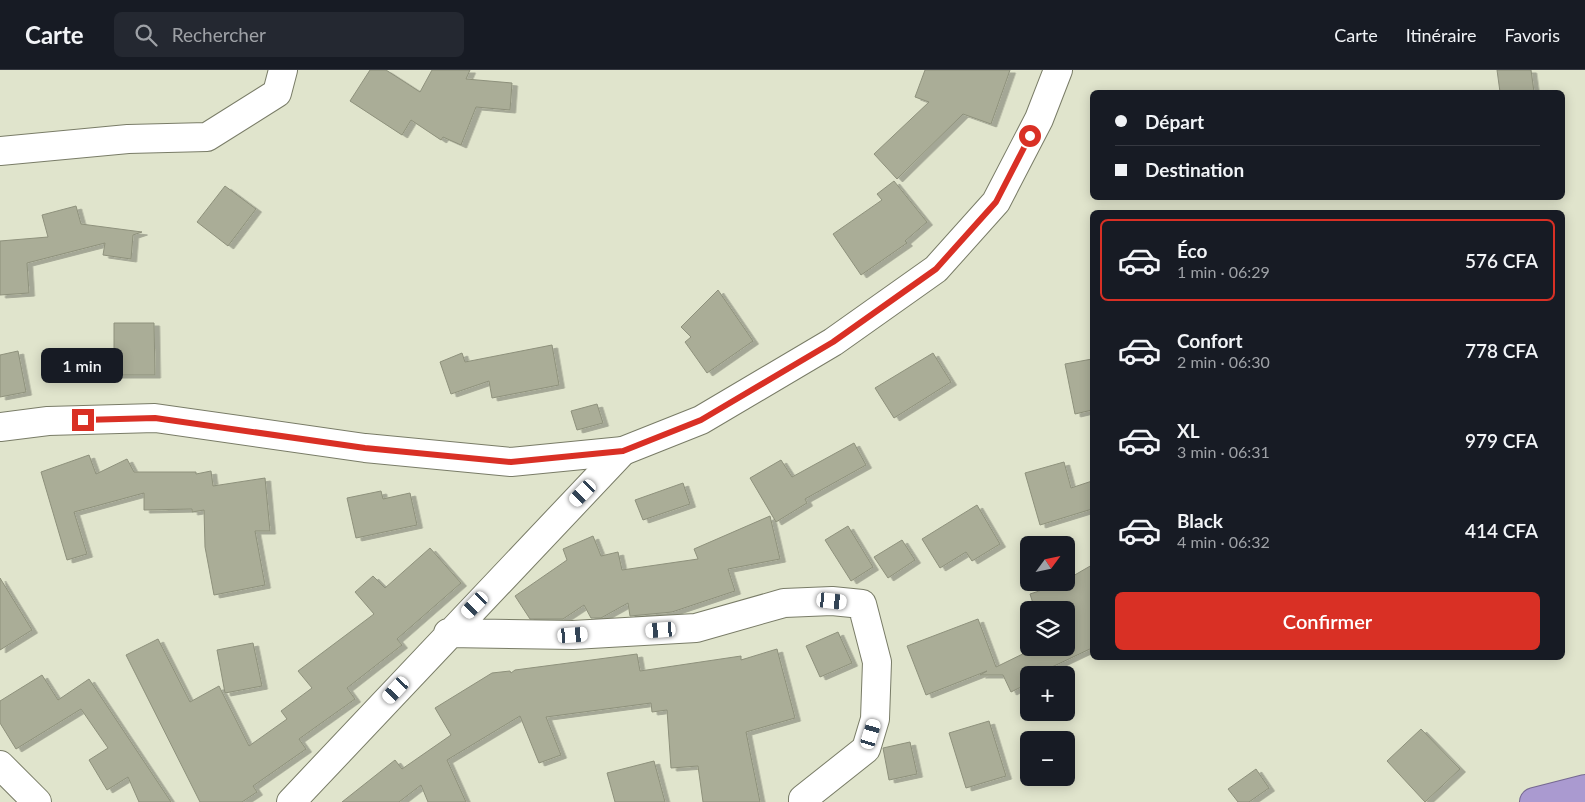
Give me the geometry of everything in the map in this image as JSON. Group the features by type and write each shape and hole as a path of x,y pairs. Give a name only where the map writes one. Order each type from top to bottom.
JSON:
{"highway":[{"path":"1534,802 1585,789"}],"street":[{"path":"0,151 128,139 207,137 277,93 283,70"},
{"path":"0,427 48,421 155,418 365,448 511,462 623,451 701,420 833,342 936,269 996,202 1038,119 1058,70"},
{"path":"290,802 448,633 623,451"},
{"path":"448,633 573,635 696,628 784,603 832,601 862,604 876,662 875,720 866,749 803,799 803,802"},
{"path":"0,765 37,802"}],"building":[{"path":"370,70 386,70 420,92 432,70 470,70 466,79 512,83 510,110 476,107 461,145 443,137 441,140 411,120 402,135 350,101"},
{"path":"925,70 1010,70 991,124 963,114 897,179 874,154 929,102 915,97"},
{"path":"1497,70 1531,70 1534,90 1500,90"},
{"path":"894,181 927,222 905,241 907,243 861,275 833,234 882,200 877,194"},
{"path":"225,186 256,209 228,246 197,222"},
{"path":"76,206 81,224 142,232 133,235 131,259 103,255 105,243 27,263 29,293 0,295 0,241 48,237 42,215"},
{"path":"718,290 753,341 707,373 685,342 691,337 681,327"},
{"path":"114,323 154,323 155,375 114,375"},
{"path":"552,345 559,385 492,398 489,381 451,394 440,362 462,353 465,362"},
{"path":"18,351 26,392 0,397 0,355"},
{"path":"933,353 951,382 894,418 875,388"},
{"path":"1090,359 1090,410 1075,414 1065,364"},
{"path":"597,404 603,423 577,430 571,411"},
{"path":"854,443 866,465 805,499 807,503 776,522 750,478 781,460 792,477"},
{"path":"89,455 96,474 127,459 134,472 196,472 196,474 211,471 213,486 265,478 270,531 255,531 265,585 214,595 205,547 204,510 192,512 192,509 144,510 144,493 74,512 87,554 67,560 41,472"},
{"path":"1064,462 1071,488 1090,482 1090,510 1040,525 1025,473"},
{"path":"683,483 690,504 643,520 635,500"},
{"path":"381,491 383,499 410,493 417,525 356,538 347,498"},
{"path":"977,505 1000,544 972,561 966,552 940,568 922,539"},
{"path":"770,516 780,559 728,569 735,591 672,612 630,616 628,603 601,618 591,618 584,605 563,619 530,619 515,596 567,560 563,549 593,536 601,556 618,552 622,570 698,559 694,549"},
{"path":"848,526 873,567 851,581 825,540"},
{"path":"902,540 915,560 888,578 874,557"},
{"path":"430,548 461,583 397,639 402,645 347,688 355,699 299,739 306,749 253,786 257,792 242,802 200,802 126,655 158,639 190,702 219,686 249,746 287,719 281,711 312,688 298,671 374,614 355,592 373,576 385,588"},
{"path":"1090,566 1090,649 1054,666 1020,666 1020,688 1011,692 1003,675 980,675 987,671 926,695 907,646 978,619 996,667 1020,655 1075,656 1075,601 1032,601 1030,594 1039,591 1075,591 1075,575"},
{"path":"0,578 32,630 0,650"},
{"path":"838,632 852,663 820,677 806,646"},
{"path":"253,643 262,686 225,693 217,650"},
{"path":"777,649 795,718 746,732 760,802 703,802 698,766 671,768 667,710 652,712 651,703 546,717 561,755 539,763 520,716 447,760 466,802 428,802 421,785 399,802 342,802 395,760 402,769 451,735 435,708 492,673 510,671 511,673 515,670 637,654 640,671 741,656 741,660"},
{"path":"42,675 58,700 89,679 171,802 139,802 128,777 107,790 89,760 108,748 81,709 16,749 0,723 0,701"},
{"path":"989,721 1006,776 966,788 949,733"},
{"path":"1421,729 1460,769 1425,802 1387,761"},
{"path":"910,742 917,774 889,780 883,748"},
{"path":"654,761 665,802 615,802 607,773"},
{"path":"1256,769 1269,788 1249,802 1238,802 1228,789"}],"route":[{"path":"83,420 155,418 365,448 511,462 623,451 701,420 833,342 936,269 996,202 1030,136"}]}
